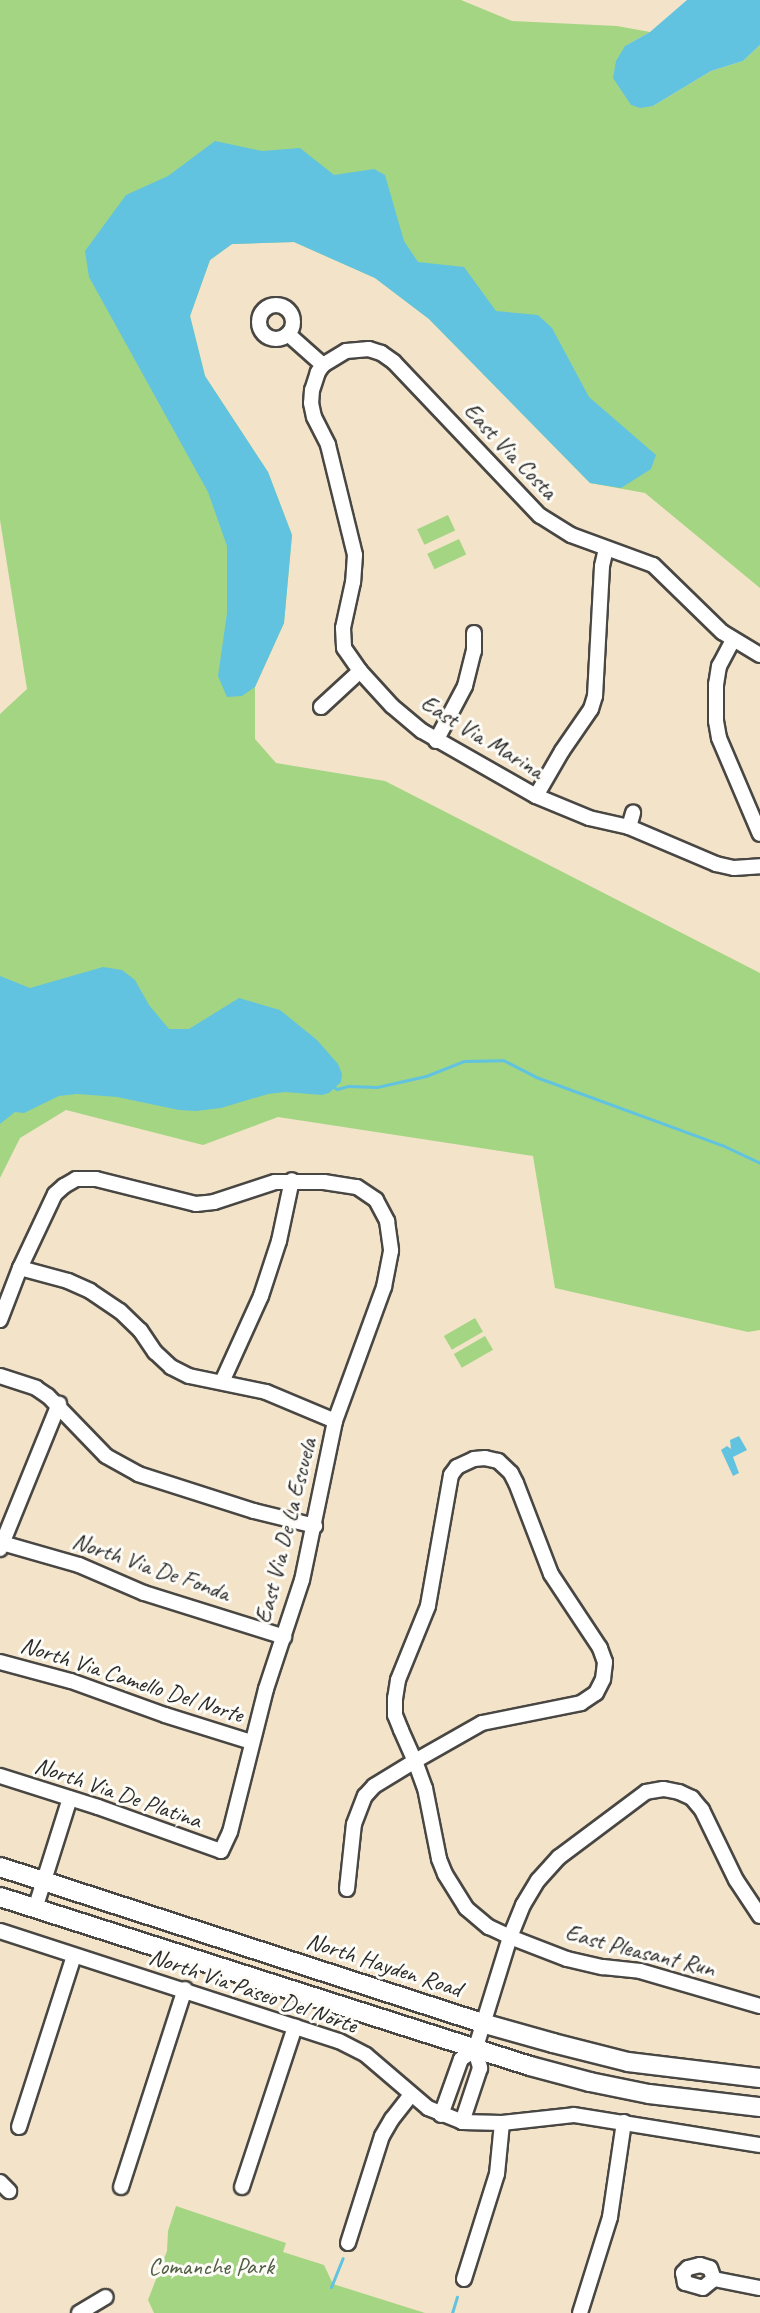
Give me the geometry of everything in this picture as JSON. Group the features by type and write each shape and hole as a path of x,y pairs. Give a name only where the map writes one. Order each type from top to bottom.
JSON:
{"main road":[{"name":"North Hayden Road","path":"0,1867 482,2023 628,2062 760,2078"},
{"path":"0,1897 475,2050 590,2082 699,2101 760,2107"}],"street":[{"path":"288,334 323,365"},
{"name":"East Via Costa","path":"323,365 335,356 357,349 381,353 394,362 540,516 571,535 653,565 692,605 733,640 760,655"},
{"name":"East Via Marina","path":"323,365 314,381 311,404 314,417 328,445 352,539 355,570 343,639 349,658 360,671 409,722 436,741 536,796 589,818 629,827 716,864 734,868 760,866"},
{"path":"536,796 562,751 591,709 595,696 602,566 606,548"},
{"path":"436,741 465,686 474,651 474,633"},
{"path":"733,640 719,666 716,684 716,721 719,738 760,834"},
{"path":"321,707 360,671"},
{"path":"629,827 633,813"},
{"path":"0,1320 20,1268 55,1194 63,1186 76,1179 96,1179 196,1204 214,1202 275,1182 292,1180 279,1241 261,1296 222,1383"},
{"name":"East Via De La Escuela","path":"221,1851 230,1832 251,1742 302,1580 335,1421 384,1287 391,1251 387,1221 376,1200 357,1187 292,1180"},
{"path":"20,1268 90,1291 120,1311 171,1367 189,1376 266,1392 335,1421"},
{"path":"0,1376 36,1388 59,1404 83,1435 106,1456 138,1474 254,1511 315,1526"},
{"path":"1,1546 59,1404"},
{"name":"East Pleasant Run","path":"346,1889 354,1824 364,1796 374,1786 415,1761 482,1723 581,1703 596,1693 603,1679 605,1662 600,1648 551,1574 511,1473 498,1461 485,1458 464,1463 451,1475 428,1606 398,1680 395,1715 415,1761 427,1794 439,1859 445,1874 466,1908 489,1927 510,1937 567,1959 603,1967 640,1971 760,2006"},
{"name":"North Via De Fonda","path":"1,1546 80,1565 144,1593 284,1637"},
{"name":"North Via Camello Del Norte","path":"0,1662 71,1681 165,1715 251,1742"},
{"name":"North Via De Platina","path":"0,1776 221,1851"},
{"path":"462,2122 480,2068 475,2050 482,2023 523,1905 538,1880 559,1857 630,1803 646,1792 663,1789 679,1791 692,1798 702,1810 736,1880 760,1916"},
{"path":"35,1909 70,1798"},
{"name":"North Via Paseo Del Norte","path":"0,1931 185,1989 353,2047 411,2095 441,2115 462,2122 502,2122 574,2115 760,2145"},
{"path":"19,2127 74,1956"},
{"path":"121,2187 185,1989"},
{"path":"242,2187 295,2027"},
{"path":"441,2115 461,2059 475,2050"},
{"path":"348,2243 382,2136 392,2118 411,2095"},
{"path":"464,2279 497,2174 502,2122"},
{"path":"580,2313 610,2217 624,2122"},
{"path":"714,2279 760,2288"},
{"path":"79,2313 106,2297"}],"green space":[{"path":"0,0 461,0 512,21 617,26 650,32 625,46 653,106 711,71 743,61 760,45 760,588 645,493 590,483 429,319 375,278 294,242 232,244 210,260 190,316 205,376 268,472 292,535 284,623 255,687 255,739 276,763 385,781 760,973 760,1330 748,1332 555,1288 533,1156 278,1117 203,1145 66,1110 20,1138 0,1178 0,714 27,689 0,520"},
{"path":"448,515 455,530 424,545 417,529"},
{"path":"459,539 466,554 434,569 427,554"},
{"path":"475,1318 483,1332 452,1350 444,1336"},
{"path":"485,1336 493,1350 462,1368 454,1354"},
{"name":"Comanche Park","path":"176,2206 286,2243 283,2252 324,2265 333,2284 425,2313 154,2313 148,2300 167,2251 168,2231"}],"water":[{"path":"687,0 760,0 760,45 743,61 711,71 653,106 640,108 631,105 613,78 616,61 625,46 650,32"},
{"path":"215,141 262,151 300,148 334,175 374,169 385,175 404,241 418,262 464,267 496,311 538,315 552,328 589,397 656,455 651,469 621,488 590,483 429,319 375,278 294,242 232,244 210,260 190,316 205,376 268,472 292,535 284,623 255,687 242,696 227,697 218,676 227,613 227,546 208,492 89,277 85,251 126,195 168,176"},
{"path":"103,967 122,970 135,980 149,1005 169,1029 189,1029 239,998 280,1010 317,1040 338,1064 342,1074 341,1082 329,1093 322,1095 285,1092 268,1094 221,1108 196,1111 179,1110 117,1097 77,1094 59,1096 24,1113 15,1112 0,1124 0,976 30,988"},
{"path":"739,1436 747,1450 733,1457 739,1473 733,1476 721,1450 727,1446 731,1449 730,1440"}],"waterway":[{"path":"332,1086 337,1089 348,1086 377,1087 426,1076 464,1061 503,1060 536,1077 722,1145 760,1163"},
{"path":"331,2287 343,2258"},
{"path":"452,2313 457,2297"}]}
